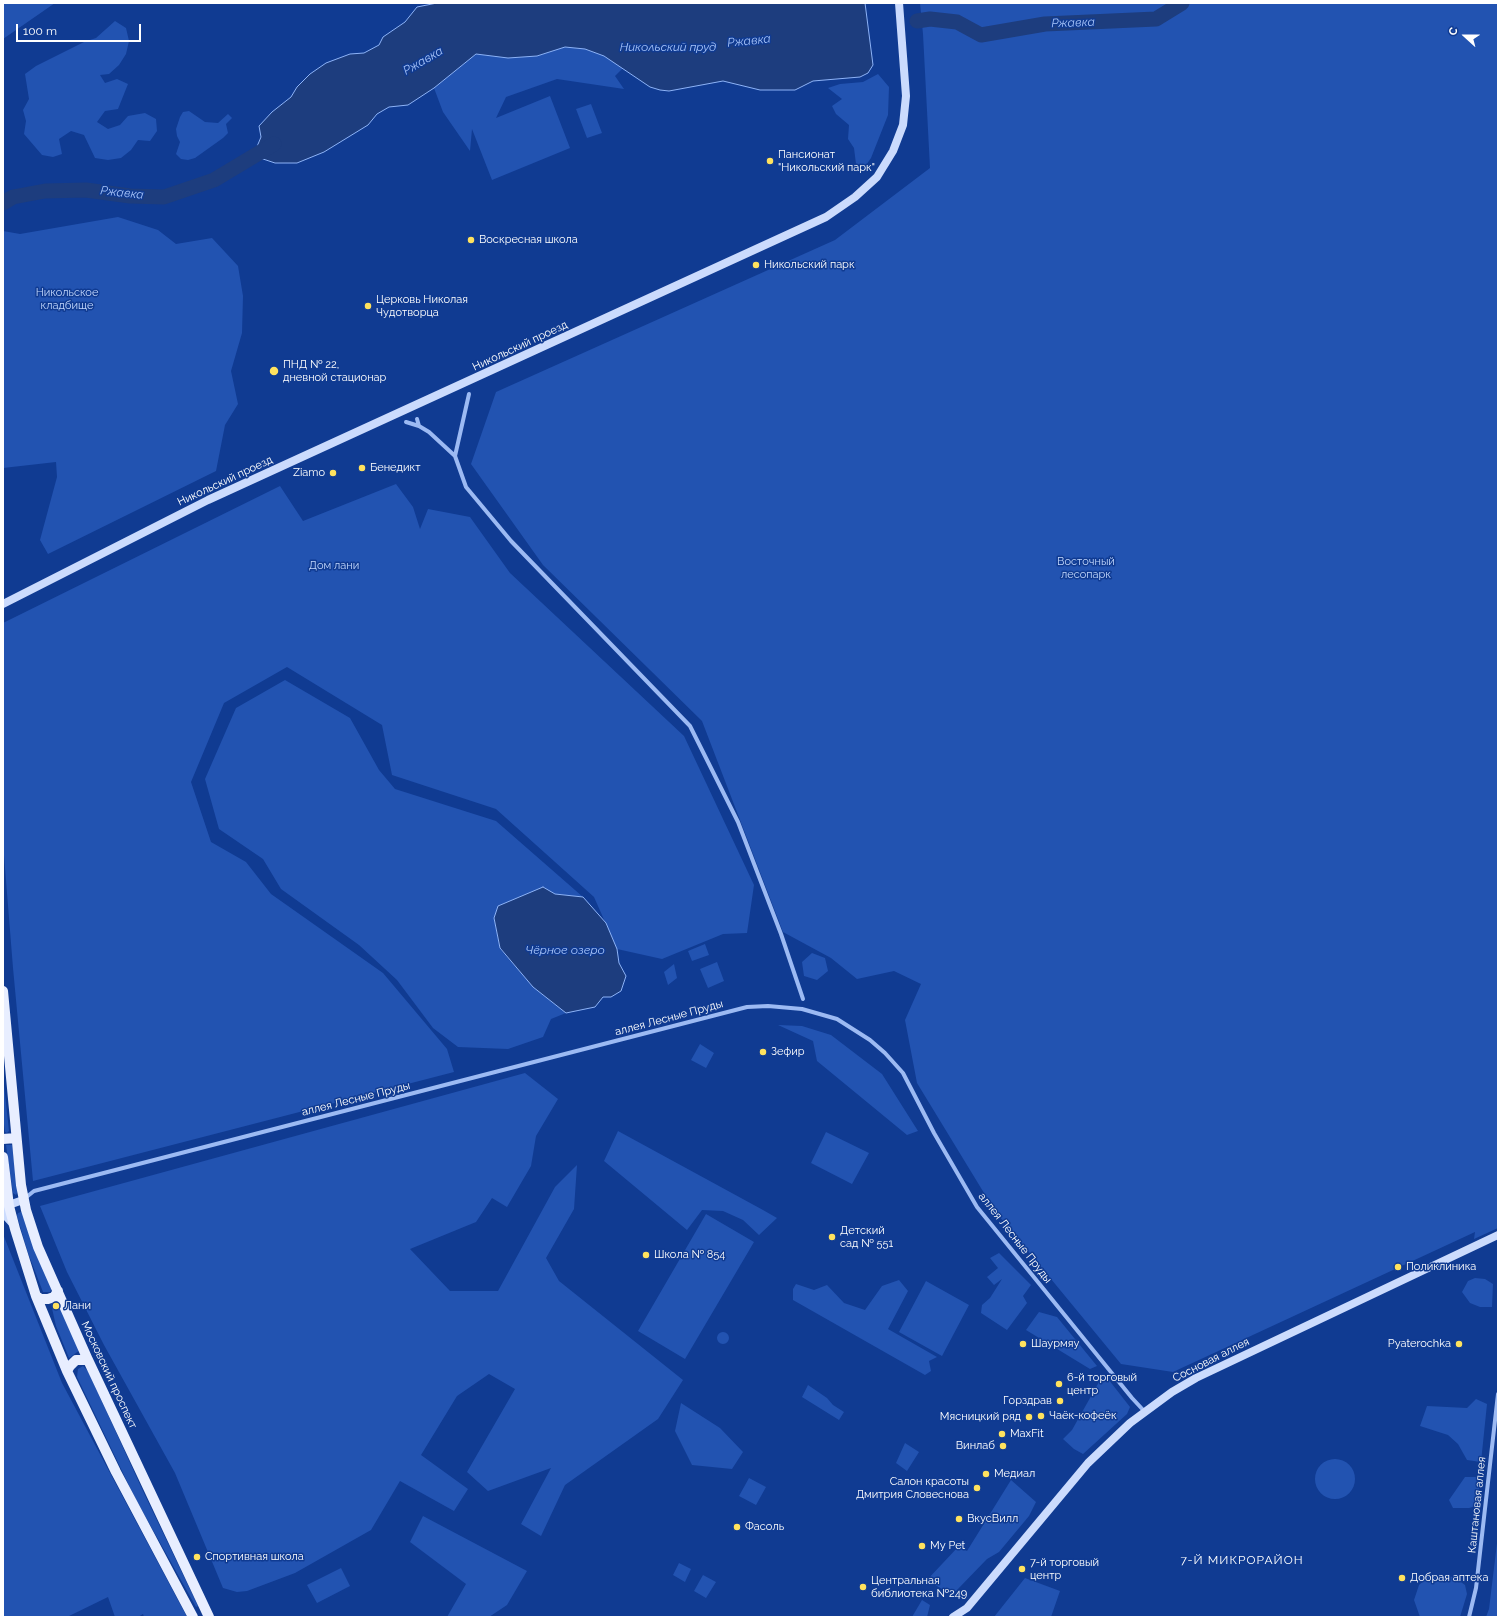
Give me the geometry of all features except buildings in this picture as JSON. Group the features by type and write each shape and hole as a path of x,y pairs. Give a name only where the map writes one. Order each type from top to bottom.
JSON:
{"main road":[{"name":"Московский проспект","path":"3,992 23,1200 38,1247 88,1360 209,1617"},
{"path":"3,1139 16,1138"},
{"path":"3,1157 7,1187 5,1206 14,1224 36,1296 67,1371 116,1472 193,1617"},
{"path":"36,1296 41,1299 48,1299 54,1297 58,1291"},
{"path":"67,1371 76,1360 88,1360"}],"street":[{"name":"Никольский проезд","path":"3,604 208,500 826,217 855,197 877,177 893,152 903,125 906,96 899,3"},
{"path":"454,456 469,394"},
{"path":"417,418 419,426"},
{"path":"406,422 419,426 428,432 454,456 466,487 511,541 690,726 738,822 781,934 803,999"},
{"name":"аллея Лесные Пруды","path":"23,1200 34,1191 747,1007 768,1006 802,1009 837,1019 870,1040 885,1053 903,1073 934,1133 977,1207 1145,1412"},
{"path":"5,1206 23,1200"},
{"name":"Сосновая аллея","path":"958,1617 1085,1465 1130,1423 1145,1412 1196,1378 1498,1235"},
{"name":"Каштановая аллея","path":"1469,1617 1476,1588 1498,1394"}],"green space":[{"path":"3,3 55,3 3,39"},
{"name":"Восточный лесопарк","path":"920,3 1498,3 1498,1228 1474,1239 1475,1232 1173,1372 1121,1364 995,1211 917,1083 905,1020 921,984 894,971 857,979 831,958 783,932 702,721 543,565 471,464 496,392 835,240 930,168"},
{"path":"115,21 126,28 129,41 126,54 119,65 109,74 100,75 105,83 117,79 128,84 118,109 105,111 97,122 108,129 120,125 128,116 145,113 156,119 157,131 150,141 138,140 131,150 121,158 108,160 95,158 84,135 71,131 59,139 62,154 53,157 42,155 24,134 26,121 23,110 29,99 25,74 36,66 84,42 96,38"},
{"path":"565,47 585,49 604,56 623,68 615,76 624,89 557,79 506,97 496,118 550,96 570,148 492,180 472,129 470,151 443,112 434,88 476,54 508,58 537,56"},
{"path":"878,74 889,87 888,115 871,158 864,168 856,164 854,148 848,139 849,125 836,114 832,106 842,99 828,88 840,84 863,82"},
{"path":"591,104 602,133 587,138 576,109"},
{"path":"189,111 205,122 218,123 228,114 232,118 226,124 228,133 223,138 195,158 188,160 181,159 176,154 180,142 176,129 183,112"},
{"name":"Никольское кладбище","path":"118,217 158,230 176,244 212,238 238,266 243,296 242,333 231,371 238,404 225,425 216,471 48,554 40,540 57,477 56,462 3,468 3,231 20,234"},
{"name":"Дом лани","path":"396,484 413,507 420,529 428,509 470,517 510,573 684,736 754,885 747,933 723,934 662,959 617,949 594,897 496,809 392,775 382,725 287,667 224,703 191,782 211,842 246,862 271,894 383,973 447,1049 454,1072 33,1181 3,843 3,623 280,486 303,521"},
{"path":"285,680 350,718 379,770 395,789 496,821 583,897 555,894 543,887 494,918 500,949 533,987 566,1013 551,1019 543,1037 508,1049 458,1047 433,1028 397,980 359,945 281,889 263,859 219,829 205,779 236,708"},
{"path":"705,944 709,955 692,961 688,951"},
{"path":"812,953 825,958 828,971 817,980 804,976 802,962"},
{"path":"717,962 724,981 708,988 700,969"},
{"path":"674,964 677,978 668,985 664,972"},
{"path":"778,1025 802,1026 831,1035 882,1074 918,1131 907,1135 817,1061 813,1041"},
{"path":"700,1044 714,1053 706,1068 691,1060"},
{"path":"525,1073 558,1099 536,1136 531,1166 507,1207 492,1198 476,1222 410,1249 450,1291 498,1291 555,1187 577,1165 574,1209 546,1258 559,1281 683,1380 658,1419 565,1485 541,1536 521,1524 551,1468 488,1491 467,1472 515,1389 489,1374 457,1396 421,1455 468,1489 454,1511 400,1481 371,1530 295,1573 247,1591 237,1592 223,1588 175,1473 104,1345 67,1272 40,1206"},
{"path":"3,1076 9,1131 7,1133 5,1132 3,1116"},
{"path":"618,1131 777,1218 759,1235 743,1220 723,1211 702,1210 687,1230 604,1161"},
{"path":"826,1132 869,1153 852,1184 811,1163"},
{"path":"6,1145 12,1145 18,1191 16,1195 13,1193"},
{"path":"21,1212 24,1214 52,1288 50,1292 43,1292 28,1253 17,1216 18,1213"},
{"path":"706,1214 754,1242 685,1359 638,1331"},
{"path":"3,1234 62,1383 187,1617 144,1617 143,1614 138,1617 115,1617 108,1597 67,1617 3,1617"},
{"path":"999,1253 1031,1285 1023,1296 1027,1303 1007,1330 981,1313 982,1305 990,1298 1002,1279 994,1285 987,1277 998,1268 990,1258"},
{"path":"1475,1278 1485,1279 1493,1284 1492,1307 1480,1307 1470,1303 1462,1292 1468,1281"},
{"path":"899,1280 908,1291 888,1329 937,1357 929,1361 931,1371 925,1375 793,1300 793,1289 796,1284 814,1290 827,1285 844,1303 865,1310 882,1286"},
{"path":"926,1281 969,1305 942,1356 899,1332"},
{"path":"58,1301 80,1350 69,1358 56,1326 51,1304"},
{"path":"1039,1312 1057,1317 1097,1366 1090,1369 1026,1330"},
{"path":"721,1332 725,1332 729,1338 725,1344 721,1344 717,1340 717,1336"},
{"path":"83,1366 88,1371 198,1606 196,1607 135,1498 77,1377 78,1369"},
{"path":"1105,1375 1130,1407 1127,1414 1083,1454 1074,1449 1063,1439 1072,1430 1099,1382"},
{"path":"808,1385 844,1412 839,1420 802,1397"},
{"path":"1476,1399 1487,1404 1481,1462 1467,1460 1458,1444 1448,1435 1420,1426 1427,1406 1467,1408"},
{"path":"681,1403 720,1428 743,1452 732,1469 692,1465 675,1431"},
{"path":"905,1443 919,1452 907,1471 896,1463"},
{"path":"1335,1459 1349,1465 1355,1479 1349,1493 1335,1499 1321,1493 1315,1479 1321,1465"},
{"path":"1465,1477 1481,1477 1476,1506 1469,1508 1453,1508 1449,1500"},
{"path":"749,1478 766,1487 756,1505 739,1496"},
{"path":"1011,1480 1036,1502 1029,1516 999,1552 987,1559 956,1591 947,1592 927,1580 958,1547 967,1551"},
{"path":"423,1516 527,1571 507,1605 489,1617 447,1617 466,1584 410,1542"},
{"path":"1498,1535 1498,1617 1486,1617 1489,1609"},
{"path":"679,1563 691,1569 685,1582 673,1575"},
{"path":"341,1568 350,1586 317,1603 307,1585"},
{"path":"703,1575 716,1582 706,1598 694,1591"},
{"path":"1428,1577 1454,1577 1465,1585 1467,1594 1460,1617 1420,1617 1414,1600 1419,1585"},
{"path":"1025,1578 1060,1591 1051,1617 994,1617"},
{"path":"922,1600 930,1605 927,1617 912,1617"}],"water":[{"name":"Никольский пруд","path":"437,3 865,3 873,65 868,73 860,77 813,81 795,90 760,90 723,81 669,91 650,87 604,56 585,49 565,47 537,56 508,58 476,54 434,88 408,105 389,107 377,114 368,125 324,152 297,163 275,163 260,158 256,149 261,137 259,126 272,112 291,97 297,87 310,74 326,63 350,54 364,53 379,45 383,37 405,22 417,7"},
{"name":"Чёрное озеро","path":"543,887 555,894 583,897 606,923 617,949 619,963 626,976 621,991 611,997 603,997 595,1007 566,1013 533,987 500,948 494,918 498,906"}],"waterway":[{"name":"Ржавка","path":"917,21 930,19 957,22 981,35 1045,24 1156,19 1182,3"},
{"name":"Ржавка","path":"3,203 13,197 45,191 86,190 130,196 164,197 214,180 274,144"}],"place":[{"name":"Пансионат \"Никольский парк\"","path":"770,161"},
{"name":"Воскресная школа","path":"471,240"},
{"name":"Никольский парк","path":"756,265"},
{"name":"Церковь Николая Чудотворца","path":"368,306"},
{"name":"ПНД № 22, дневной стационар","path":"274,371"},
{"name":"Бенедикт","path":"362,468"},
{"name":"Ziamo","path":"333,473"},
{"name":"Зефир","path":"763,1052"},
{"name":"Детский сад № 551","path":"832,1237"},
{"name":"Школа № 854","path":"646,1255"},
{"name":"Поликлиника","path":"1398,1267"},
{"name":"Лани","path":"56,1306"},
{"name":"Шаурмяу","path":"1023,1344"},
{"name":"Pyaterochka","path":"1459,1344"},
{"name":"6-й торговый центр","path":"1059,1384"},
{"name":"Горздрав","path":"1060,1401"},
{"name":"Чаёк-кофеёк","path":"1041,1416"},
{"name":"Мясницкий ряд","path":"1029,1417"},
{"name":"MaxFit","path":"1002,1434"},
{"name":"Винлаб","path":"1003,1446"},
{"name":"Медиал","path":"986,1474"},
{"name":"Салон красоты Дмитрия Словеснова","path":"977,1488"},
{"name":"ВкусВилл","path":"959,1519"},
{"name":"Фасоль","path":"737,1527"},
{"name":"My Pet","path":"922,1546"},
{"name":"Спортивная школа","path":"197,1557"},
{"name":"7-й торговый центр","path":"1022,1569"},
{"name":"Добрая аптека","path":"1402,1578"},
{"name":"Центральная библиотека №249","path":"863,1587"}],"district":[{"name":"7-Й МИКРОРАЙОН","path":"1242,1560"}]}
